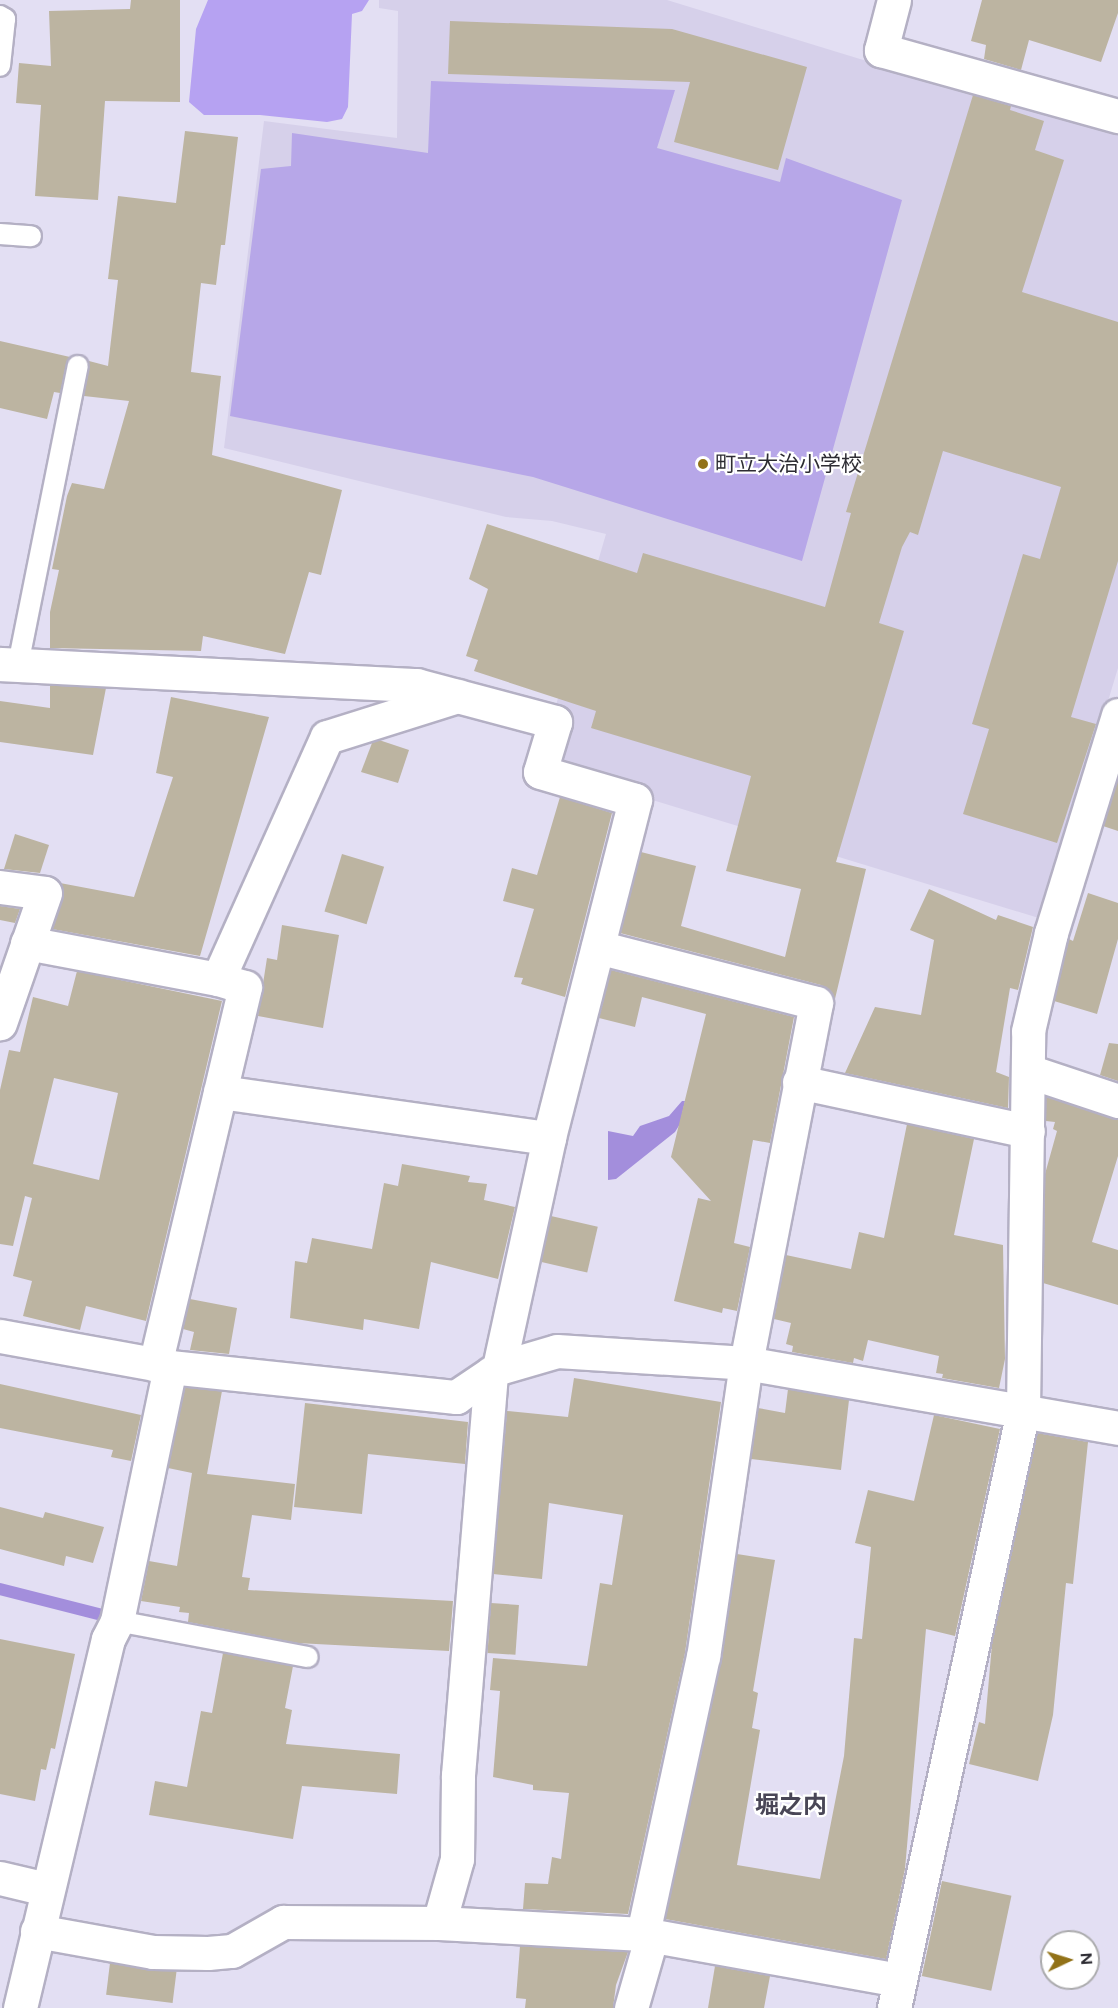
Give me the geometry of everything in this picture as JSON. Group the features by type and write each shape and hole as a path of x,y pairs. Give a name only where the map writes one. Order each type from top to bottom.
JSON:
{"street":[{"path":"894,0 880,50 1118,116"},
{"path":"9,665 416,685 555,722 540,772 635,800 549,1138 495,1371 458,1775 457,1860 439,1923"},
{"path":"218,979 327,737 458,696"},
{"path":"37,1931 153,1952 208,1953 232,1951 283,1922 439,1923 648,1934 897,1994 1023,1411 1028,1031 1051,933 1118,715"},
{"path":"0,887 45,893 0,1023"},
{"path":"20,2008 46,1889 108,1639 117,1621 162,1365 220,1092 245,987 218,979 27,943"},
{"path":"598,947 816,1003 746,1363 703,1656 648,1934 631,2008"},
{"path":"1028,1071 1118,1101"},
{"path":"799,1082 1028,1131"},
{"path":"220,1092 549,1138"},
{"path":"0,1336 162,1365 456,1397 495,1371 557,1351 746,1363 1118,1428"},
{"path":"0,1878 46,1889"}],"lane":[{"path":"0,16 5,19 0,66"},
{"path":"0,234 31,236"},
{"path":"9,665 78,366"},
{"path":"117,1621 308,1657"}],"shaded area":[{"path":"208,0 369,0 362,11 352,14 348,107 342,119 327,122 260,115 204,115 189,102 196,29"},
{"name":"町立大治小学校","path":"379,0 667,0 860,59 1118,131 1118,668 1042,919 554,770 550,764 566,709 556,705 606,534 552,521 506,517 224,448 264,121 397,138 398,11 379,8"},
{"path":"431,81 675,90 657,148 780,182 786,158 902,200 802,561 533,477 230,416 261,169 291,166 292,133 428,153"},
{"path":"682,1101 685,1101 680,1124 675,1132 616,1179 608,1180 608,1131 633,1136 640,1126 669,1116"}],"building":[{"path":"131,0 180,0 180,102 105,101 98,200 35,196 41,105 16,103 19,63 51,66 49,11 130,9"},
{"path":"982,0 1118,0 1118,13 1101,62 1029,40 1021,70 984,59 986,45 971,41"},
{"path":"450,21 672,29 807,67 778,170 674,142 690,82 448,74"},
{"path":"973,95 1011,106 1010,110 1044,121 1035,150 1064,160 1022,292 1118,322 1118,561 1071,717 1096,724 1057,843 963,814 989,729 972,724 1023,554 1040,559 1061,487 943,451 918,535 910,532 902,547 879,623 904,631 836,862 866,869 834,1003 829,990 821,985 620,933 641,852 696,866 681,926 785,957 801,889 726,871 751,776 591,728 596,711 474,671 478,660 466,656 488,589 469,579 487,524 637,573 643,553 825,607 851,513 846,512"},
{"path":"185,131 238,137 225,245 221,245 216,285 201,283 191,372 221,376 212,455 342,490 321,575 309,572 285,654 203,636 201,651 50,648 50,612 59,570 52,569 67,496 72,483 104,489 129,401 84,396 89,361 108,366 118,280 108,279 118,196 176,203"},
{"path":"0,341 70,357 60,393 54,392 47,419 0,408"},
{"path":"50,685 106,688 93,755 0,742 0,701 50,708"},
{"path":"171,697 269,717 200,956 52,929 63,898 60,883 134,897 173,777 156,773"},
{"path":"379,740 409,750 398,783 361,772 372,743"},
{"path":"1118,779 1118,831 1103,826"},
{"path":"560,797 612,813 565,997 521,984 523,978 514,977 534,909 503,901 512,868 537,875"},
{"path":"15,834 49,845 40,873 4,869"},
{"path":"342,854 384,867 367,924 324,911"},
{"path":"929,889 996,920 998,915 1033,927 1018,990 1010,988 996,1072 1009,1077 1008,1108 845,1073 875,1007 921,1015 934,940 910,930"},
{"path":"1088,893 1118,903 1118,939 1097,1014 1054,1001 1069,939 1073,941"},
{"path":"0,906 20,909 15,923 0,920"},
{"path":"282,925 339,935 323,1028 258,1016 267,958 277,960"},
{"path":"611,970 794,1017 770,1143 753,1140 734,1243 750,1247 737,1311 723,1308 722,1313 674,1301 698,1198 711,1201 671,1157 706,1014 642,997 635,1027 599,1018"},
{"path":"77,971 222,1001 146,1321 86,1306 80,1330 23,1316 32,1281 13,1276 32,1198 25,1196 13,1246 0,1244 0,1090 9,1050 20,1052 33,997 68,1006","holes":["54,1078 118,1093 99,1180 33,1164"]},
{"path":"1109,1043 1118,1044 1118,1081 1100,1075"},
{"path":"1046,1097 1118,1119 1118,1156 1092,1242 1118,1250 1118,1305 1043,1283 1045,1174 1057,1131 1053,1129 1055,1122 1046,1121"},
{"path":"907,1124 974,1139 954,1235 1003,1245 1005,1359 999,1388 942,1378 943,1374 936,1373 939,1356 868,1340 863,1361 854,1358 853,1363 792,1352 793,1346 786,1344 791,1323 774,1319 786,1255 851,1269 859,1232 884,1238"},
{"path":"402,1164 470,1176 468,1182 487,1184 484,1200 515,1207 498,1279 431,1262 419,1329 364,1319 363,1330 290,1318 295,1261 307,1263 312,1238 372,1249 384,1183 398,1186"},
{"path":"551,1216 598,1227 587,1273 540,1262"},
{"path":"190,1299 237,1308 229,1354 190,1350 194,1332 183,1329"},
{"path":"574,1378 721,1402 685,1653 628,1914 523,1909 525,1883 548,1884 552,1857 561,1859 569,1793 533,1790 533,1785 493,1777 500,1691 490,1690 493,1658 587,1666 600,1583 612,1585 623,1515 549,1503 542,1579 493,1574 507,1411 568,1417"},
{"path":"0,1384 141,1415 131,1461 111,1457 113,1450 0,1428"},
{"path":"185,1387 222,1391 207,1474 295,1484 291,1520 252,1515 242,1577 250,1578 248,1590 453,1601 449,1651 297,1643 188,1622 189,1613 179,1612 180,1607 141,1601 149,1561 177,1566 192,1473 168,1468"},
{"path":"788,1389 849,1400 841,1470 751,1459 758,1408 785,1413"},
{"path":"305,1403 468,1422 465,1464 368,1454 362,1514 294,1507"},
{"path":"934,1415 1000,1429 955,1636 926,1629 905,1869 886,1959 665,1919 721,1660 737,1554 775,1560 753,1691 758,1693 752,1728 760,1730 737,1865 820,1879 844,1756 854,1638 862,1639 871,1547 855,1543 868,1490 914,1501"},
{"path":"1037,1433 1088,1442 1073,1584 1066,1583 1053,1715 1038,1781 969,1764 979,1722 985,1724 992,1644"},
{"path":"0,1507 43,1518 45,1512 104,1527 93,1563 66,1556 64,1566 0,1549"},
{"path":"491,1603 519,1605 515,1655 488,1653"},
{"path":"0,1639 75,1654 55,1749 51,1748 46,1770 41,1769 35,1801 0,1794"},
{"path":"223,1653 293,1666 285,1708 292,1710 286,1744 400,1754 397,1794 302,1786 293,1839 149,1815 155,1781 187,1787 201,1711 212,1713"},
{"path":"942,1881 1011,1896 991,1991 922,1976"},
{"path":"520,1946 628,1952 616,1985 613,2008 525,2008 526,1999 516,1998"},
{"path":"110,1963 177,1971 173,2003 106,1995"},
{"path":"715,1966 770,1976 764,2008 708,2008"}],"waterway":[{"path":"0,1589 106,1616"}],"place":[{"name":"町立大治小学校","path":"703,464"}],"district":[{"name":"堀之内","path":"791,1805"}]}
